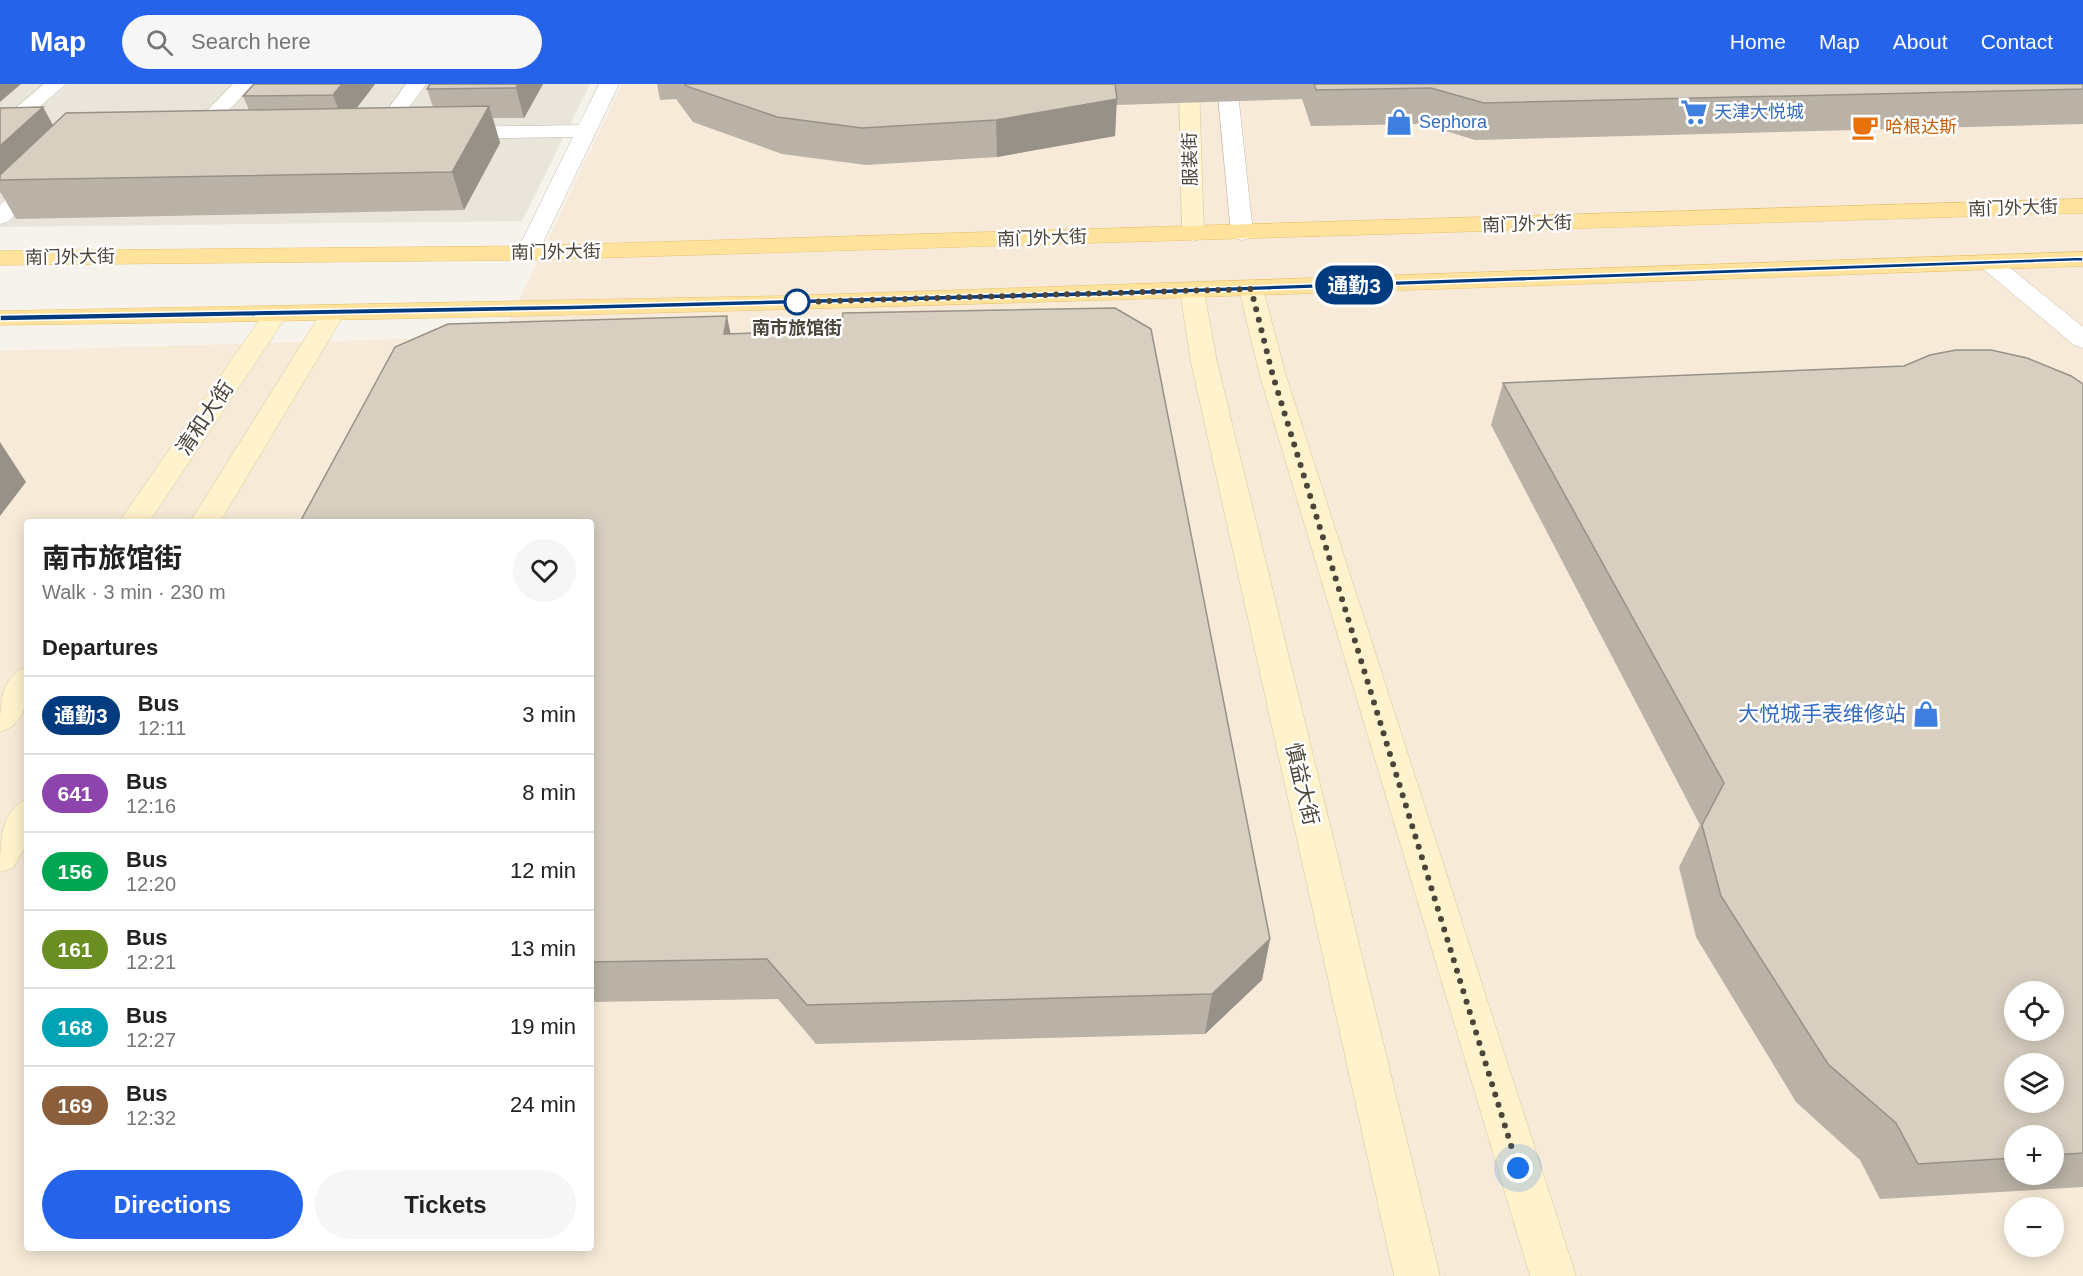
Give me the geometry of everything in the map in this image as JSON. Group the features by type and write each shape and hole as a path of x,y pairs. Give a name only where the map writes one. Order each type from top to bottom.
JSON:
{"main road":[{"name":"南门外大街","path":"0,258 526,253 2083,206"},
{"path":"0,318 333,313 1192,291 2083,259"}],"street":[{"path":"0,131 56,84"},
{"path":"193,136 244,84"},
{"path":"380,134 416,84"},
{"path":"526,253 609,84"},
{"name":"服装街","path":"1189,84 1193,234"},
{"path":"1227,84 1242,233"},
{"path":"0,131 34,130"},
{"path":"437,133 586,131"},
{"path":"356,134 403,133"},
{"path":"171,135 217,136"},
{"path":"0,218 58,161"},
{"path":"1990,263 2083,340"},
{"path":"1251,289 1276,387 1553,1276"},
{"name":"慎益大街","path":"1192,291 1204,362 1417,1276"},
{"path":"207,519 333,313"},
{"name":"清和大街","path":"136,519 276,314"},
{"path":"0,719 24,683"},
{"path":"0,857 24,818"}],"shaded area":[{"path":"0,84 590,84 522,221 0,227"},
{"path":"622,84 2083,84 2083,1276 0,1276 0,351 502,336"}],"building":[{"path":"254,84 342,84 333,95 243,96"},
{"path":"430,84 518,84 516,88 427,89"},
{"path":"685,84 1115,84 1117,99 996,120 862,128 777,117"},
{"path":"1314,84 2083,84 2083,89 1484,103 1431,88 1316,90"},
{"path":"489,106 452,172 0,180 0,175 66,113"},
{"path":"43,107 0,146 0,108"},
{"name":"南市旅馆街","path":"1115,308 1151,329 1270,939 1212,994 807,1005 767,959 594,962 594,519 302,519 395,347 448,324 727,316 724,334 841,330 843,313"},
{"path":"1956,350 1991,350 2027,358 2071,376 2083,384 2083,1153 2064,1154 2064,1125 2004,1125 2004,1159 1918,1164 1896,1123 1828,1064 1721,896 1702,825 1724,783 1503,383 1904,366 1930,355"}],"bus line":[{"name":"通勤3","path":"0,318 572,308 1105,294 2083,259"}],"place":[{"name":"天津大悦城","path":"1694,112"},
{"name":"Sephora","path":"1399,122"},
{"name":"哈根达斯","path":"1865,127"},
{"name":"南市旅馆街","path":"797,302"},
{"name":"大悦城手表维修站","path":"1926,714"}],"route":[{"path":"797,302 1251,289 1273,376 1518,1168"}]}
